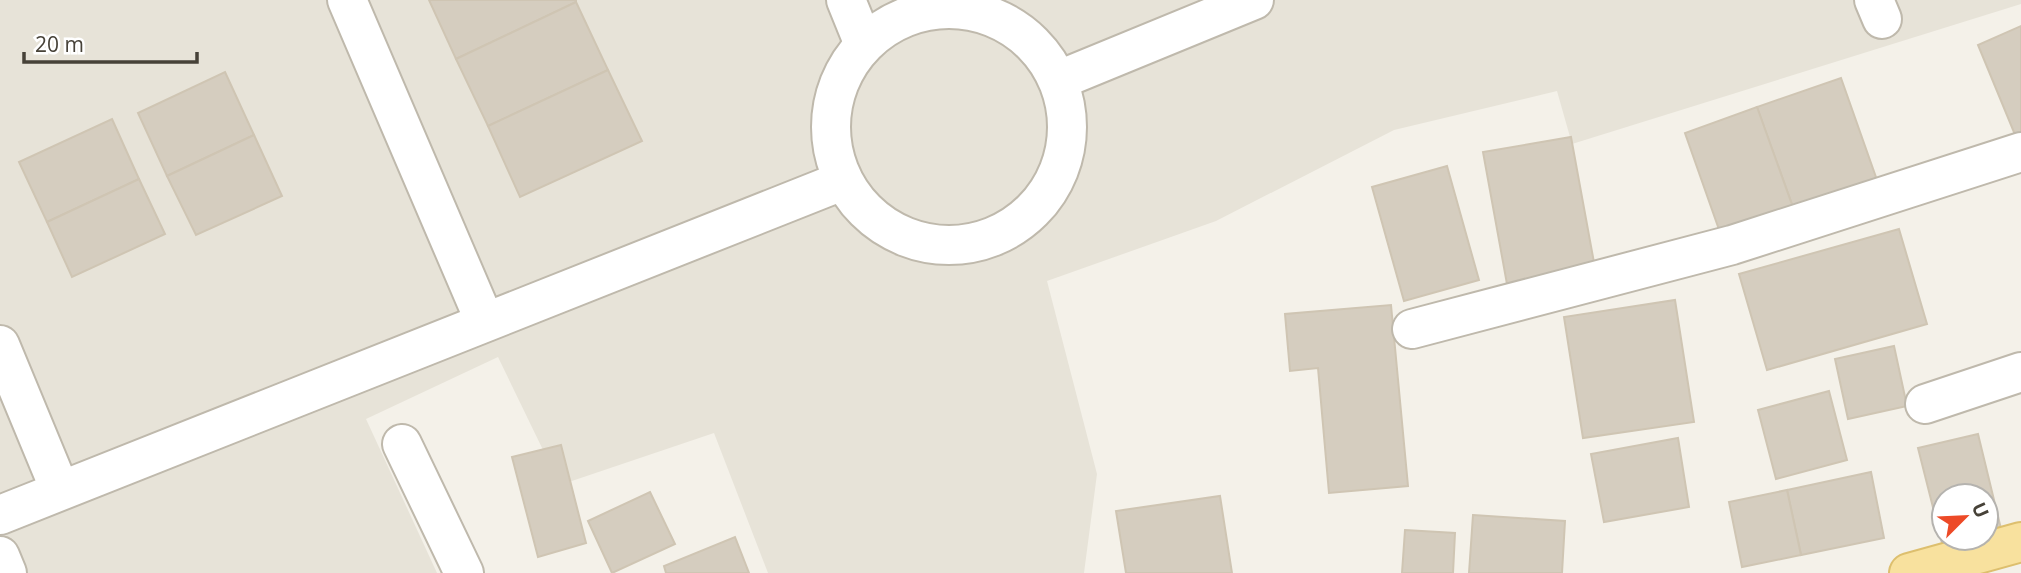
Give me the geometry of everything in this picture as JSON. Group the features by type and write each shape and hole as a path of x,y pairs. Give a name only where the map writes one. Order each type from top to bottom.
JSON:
{"main road":[{"path":"1909,573 2021,542"}],"street":[{"path":"347,0 485,322"},
{"path":"846,0 863,42"},
{"path":"1059,80 1254,0"},
{"path":"931,4 985,12 1029,38 1059,80 1068,132 1055,182 1021,222 974,244 923,244 875,221 842,181 829,133 837,84 863,42 931,4"},
{"path":"1412,329 1732,244 2021,152"},
{"path":"0,515 842,181"},
{"path":"0,345 60,490"},
{"path":"1925,404 2021,372"},
{"path":"402,444 464,573"},
{"path":"0,556 7,573"}],"shaded area":[{"path":"0,0 2021,0 2021,4 1572,144 1557,91 1394,130 1216,221 1047,281 1097,474 1084,573 768,573 714,433 560,485 498,357 366,419 437,573 0,573"}],"building":[{"path":"429,0 576,0 576,2 456,59"},
{"path":"576,2 608,70 488,126 456,59"},
{"path":"2021,26 2021,140 2018,142 1978,45"},
{"path":"608,70 642,141 520,197 488,126"},
{"path":"225,72 254,135 167,176 138,113"},
{"path":"1841,78 1878,183 1795,213 1757,107"},
{"path":"1757,107 1795,213 1722,238 1685,133"},
{"path":"112,119 139,179 47,222 19,162"},
{"path":"254,135 282,196 196,235 167,176"},
{"path":"1571,137 1595,268 1507,284 1483,152"},
{"path":"1447,166 1479,280 1404,301 1372,187"},
{"path":"139,179 165,234 72,277 47,222"},
{"path":"1899,229 1927,324 1767,370 1739,274"},
{"path":"1675,300 1694,422 1583,438 1564,317"},
{"path":"1391,305 1408,486 1329,493 1318,368 1290,371 1285,314"},
{"path":"1894,346 1907,406 1848,419 1835,359"},
{"path":"1829,391 1847,460 1776,479 1758,410"},
{"path":"1978,434 1990,482 1930,482 1930,496 1918,448"},
{"path":"1678,438 1689,507 1604,522 1591,454"},
{"path":"561,445 586,543 538,557 512,457"},
{"path":"1871,472 1884,538 1801,555 1787,490"},
{"path":"1787,490 1801,555 1742,567 1729,502"},
{"path":"650,492 675,544 612,573 588,521"},
{"path":"1220,496 1232,573 1126,573 1116,511"},
{"path":"1473,515 1565,521 1562,573 1469,573"},
{"path":"1405,530 1455,533 1453,573 1402,573"},
{"path":"735,537 749,573 666,573 664,566"}]}
